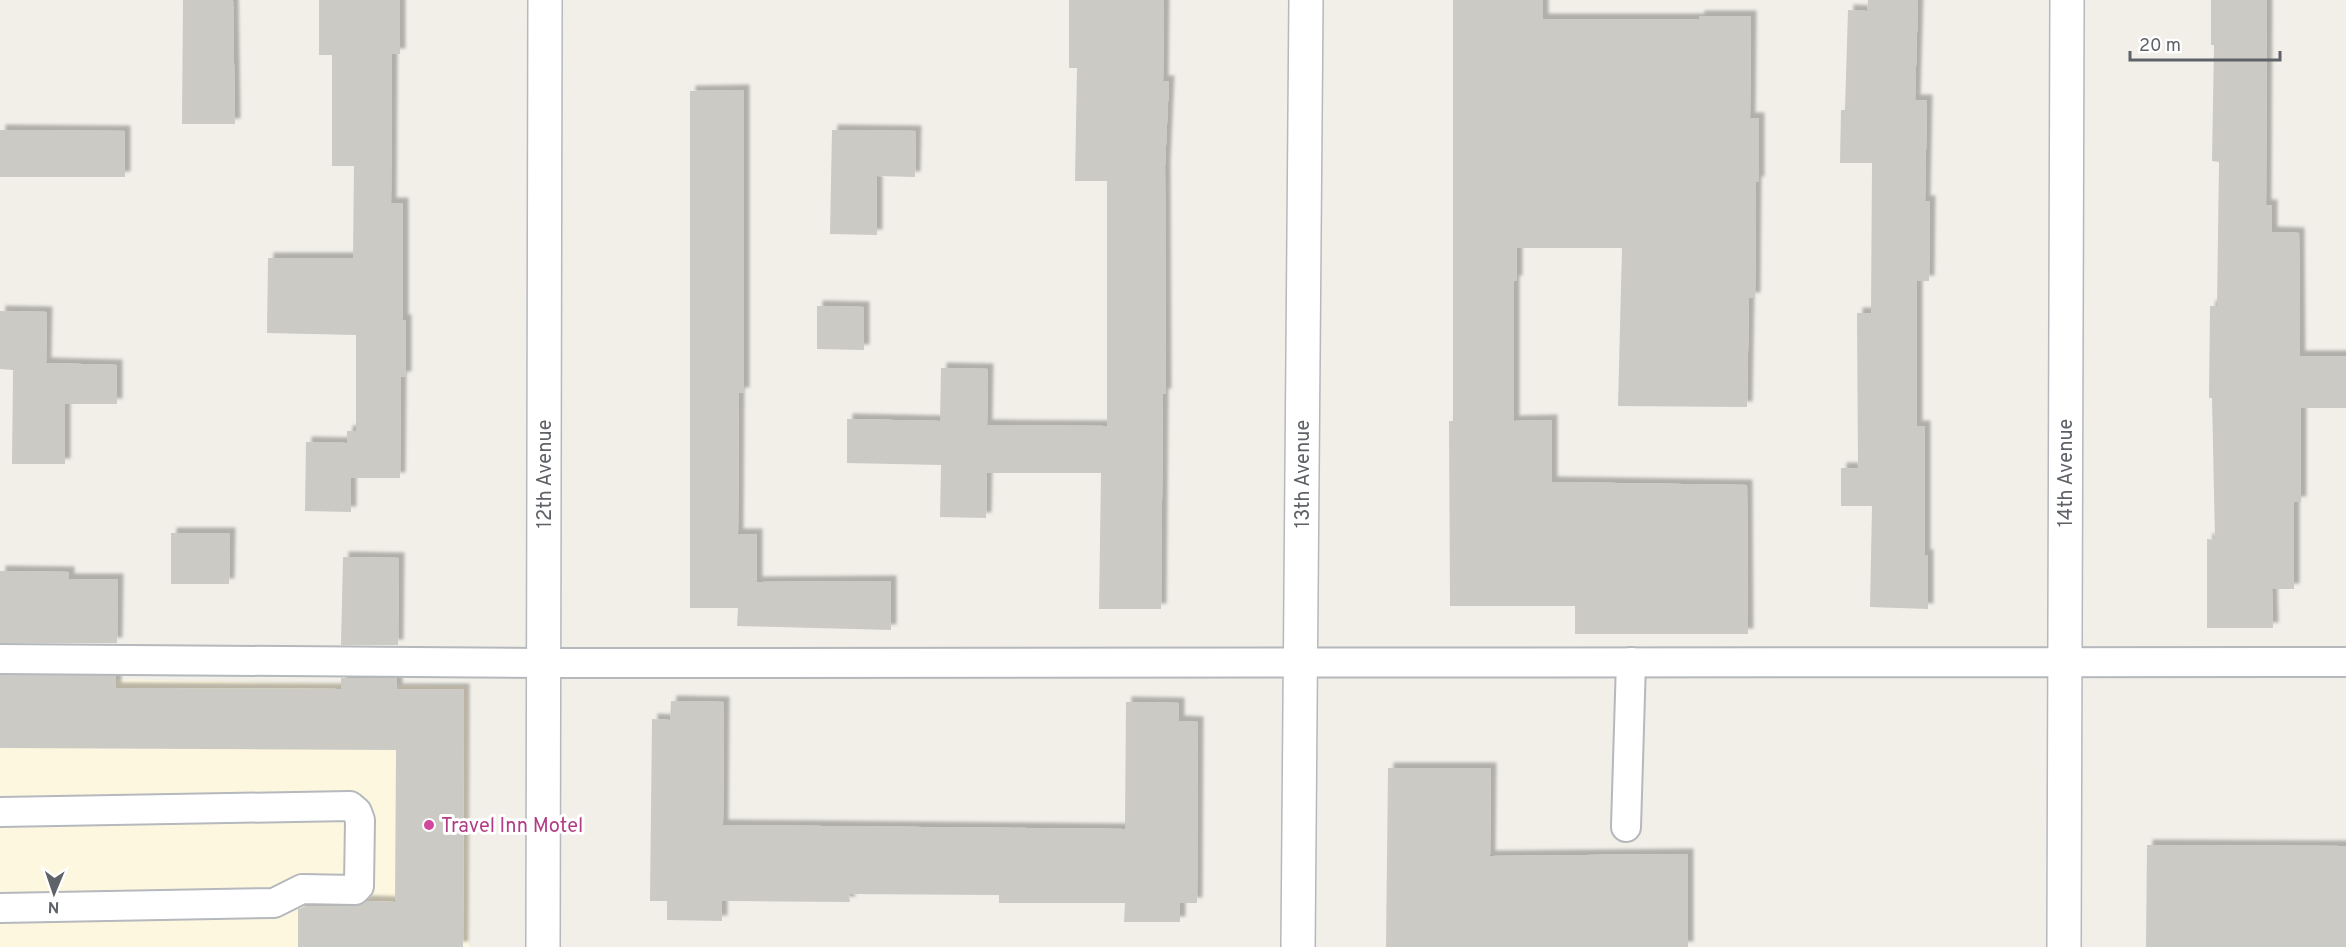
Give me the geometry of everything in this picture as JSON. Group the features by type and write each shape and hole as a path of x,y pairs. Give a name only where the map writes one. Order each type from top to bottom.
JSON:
{"street":[{"name":"12th Avenue","path":"543,947 545,0"},
{"name":"13th Avenue","path":"1298,947 1306,0"},
{"name":"14th Avenue","path":"2064,947 2067,0"}],"lane":[{"path":"0,659 544,663 2346,662"},
{"path":"1626,827 1631,662"},
{"path":"0,812 350,806 357,812 360,820 359,885 329,896 302,889 274,903 0,908"}],"shaded area":[{"path":"0,677 468,686 469,947 0,947"}],"building":[{"path":"183,0 233,0 235,124 182,124"},
{"path":"319,0 400,0 400,54 392,54 391,203 403,203 403,320 406,320 406,377 401,377 400,478 351,478 351,512 305,511 306,442 347,443 347,431 356,431 356,335 267,333 268,258 353,258 354,166 332,166 332,55 319,55"},
{"path":"1069,0 1164,0 1163,81 1169,81 1165,167 1166,394 1163,394 1161,609 1099,609 1101,473 987,473 986,518 940,517 941,465 847,463 847,419 940,421 941,368 988,369 987,425 1107,426 1107,181 1075,181 1077,68 1069,68"},
{"path":"1453,0 1543,0 1543,19 1699,19 1699,16 1751,16 1750,118 1759,118 1759,182 1756,182 1755,298 1749,298 1747,407 1618,406 1622,248 1517,248 1517,281 1514,281 1514,421 1552,420 1552,482 1747,485 1748,634 1575,634 1575,606 1450,606 1449,421 1453,421"},
{"path":"1868,0 1918,0 1915,100 1927,100 1925,201 1930,201 1929,281 1917,281 1917,426 1925,426 1925,555 1928,555 1928,609 1870,607 1872,506 1841,506 1841,468 1858,468 1857,313 1871,313 1872,163 1840,163 1841,110 1845,110 1848,10 1867,11"},
{"path":"2211,0 2267,0 2266,205 2272,205 2272,232 2299,233 2300,356 2346,356 2346,408 2301,408 2301,502 2294,502 2294,589 2272,589 2273,628 2207,628 2207,539 2215,540 2212,398 2209,398 2210,306 2217,306 2219,162 2212,161 2214,45 2211,45"},
{"path":"744,90 744,393 739,393 738,534 757,534 757,582 891,581 891,630 737,626 738,608 690,608 690,91"},
{"path":"0,130 125,131 125,177 0,177"},
{"path":"832,130 916,131 915,177 877,176 877,235 830,234"},
{"path":"817,306 864,307 864,350 817,349"},
{"path":"0,311 47,312 46,363 117,365 117,404 65,404 65,464 12,464 13,370 0,369"},
{"path":"171,533 230,533 229,584 171,584"},
{"path":"343,557 399,558 398,645 341,645"},
{"path":"0,571 69,572 69,579 118,579 117,643 0,643"},
{"name":"Travel Inn Motel","path":"0,675 116,676 116,688 341,689 341,678 397,678 397,689 464,689 463,947 298,947 298,909 306,906 355,906 367,901 395,902 396,750 0,748"},
{"path":"671,701 724,702 723,825 1125,829 1126,702 1179,703 1179,721 1198,722 1197,903 1180,903 1180,922 1124,922 1125,903 999,903 999,895 849,894 850,902 722,901 722,921 667,920 667,901 650,901 652,719 670,720"},
{"path":"1388,768 1491,768 1490,856 1688,854 1688,947 1386,947"},
{"path":"2147,845 2346,846 2346,947 2146,947"}],"place":[{"name":"Travel Inn Motel","path":"429,825"}]}
